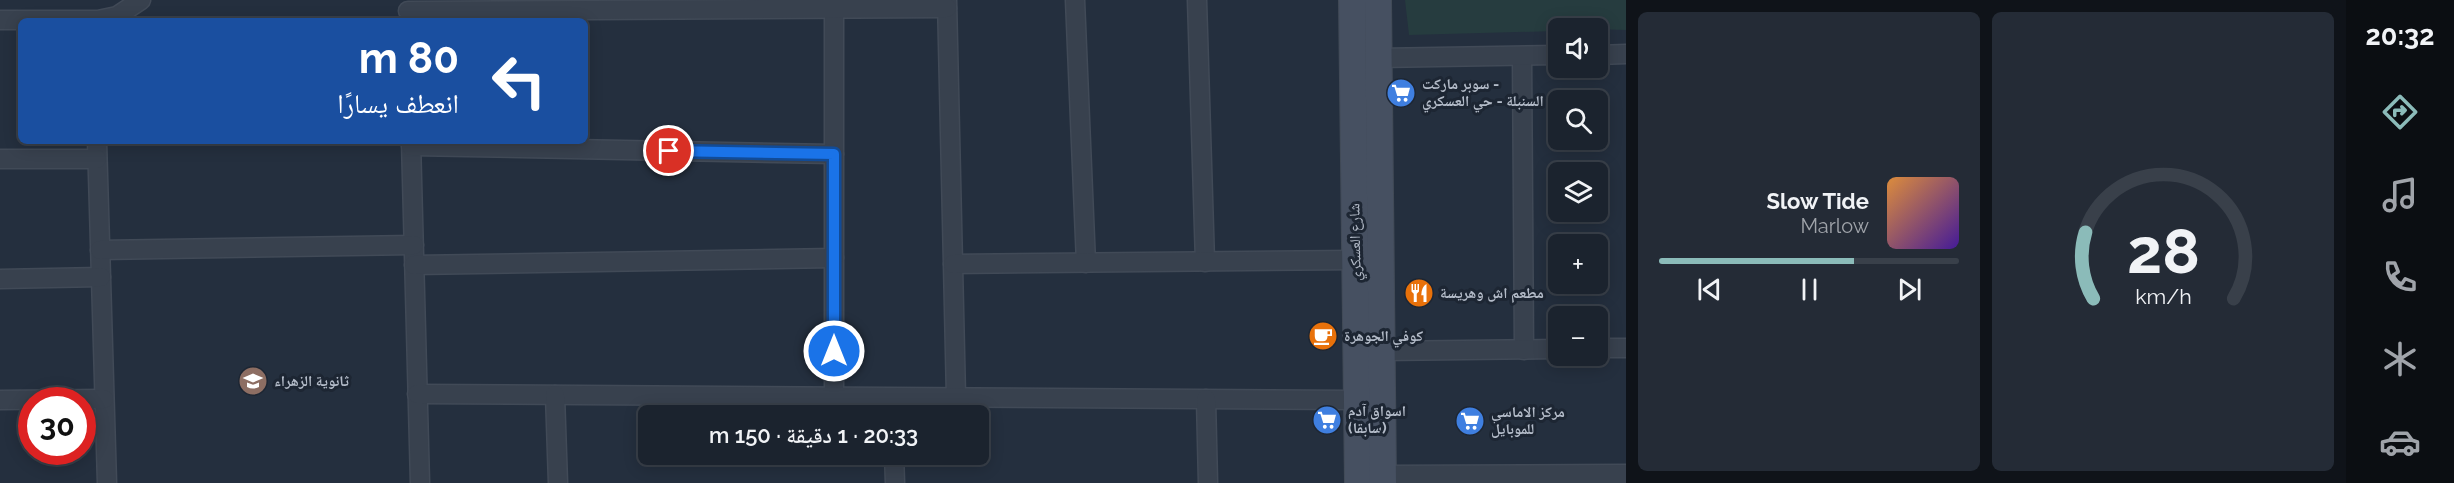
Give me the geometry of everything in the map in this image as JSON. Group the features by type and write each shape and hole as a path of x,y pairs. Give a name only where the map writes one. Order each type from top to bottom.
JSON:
{"main road":[{"name":"شارع العسكري","path":"1352,0 1358,483"},
{"name":"شارع العسكري","path":"1378,0 1383,479"}],"street":[{"path":"108,18 117,16 141,0"},
{"path":"1075,0 1086,263"},
{"path":"1197,0 1205,262"},
{"path":"408,11 834,8 947,4 956,398"},
{"path":"834,8 834,397"},
{"path":"0,20 18,20"},
{"path":"1608,55 1626,54"},
{"path":"1522,56 1524,350"},
{"path":"1378,58 1548,56"},
{"path":"411,144 420,483"},
{"path":"449,144 834,154"},
{"path":"0,159 97,150 107,483"},
{"path":"100,250 414,245"},
{"path":"414,265 834,258"},
{"path":"953,264 1355,260"},
{"path":"0,279 101,277"},
{"path":"1608,348 1626,348"},
{"path":"1382,351 1548,349"},
{"path":"417,394 1357,400"},
{"path":"555,395 558,483"},
{"path":"893,397 893,405"},
{"path":"0,400 104,399"},
{"path":"1206,399 1208,483"},
{"path":"894,465 895,483"},
{"path":"1383,479 1523,479 1626,474"}],"green space":[{"path":"1405,0 1626,0 1626,30 1608,29 1608,18 1548,18 1548,31 1409,35"}],"place":[{"name":"سوبر ماركت - السنبلة - حي العسكري","path":"1401,93"},
{"name":"مطعم اش وهريسة","path":"1419,293"},
{"name":"كوفي الجوهرة","path":"1323,336"},
{"name":"ثانوية الزهراء","path":"253,381"},
{"name":"اسواق آدم (سابقا)","path":"1327,420"},
{"name":"مركز الاماسي للموبايل","path":"1470,421"}],"route":[{"path":"669,151 834,154 834,351"}]}
